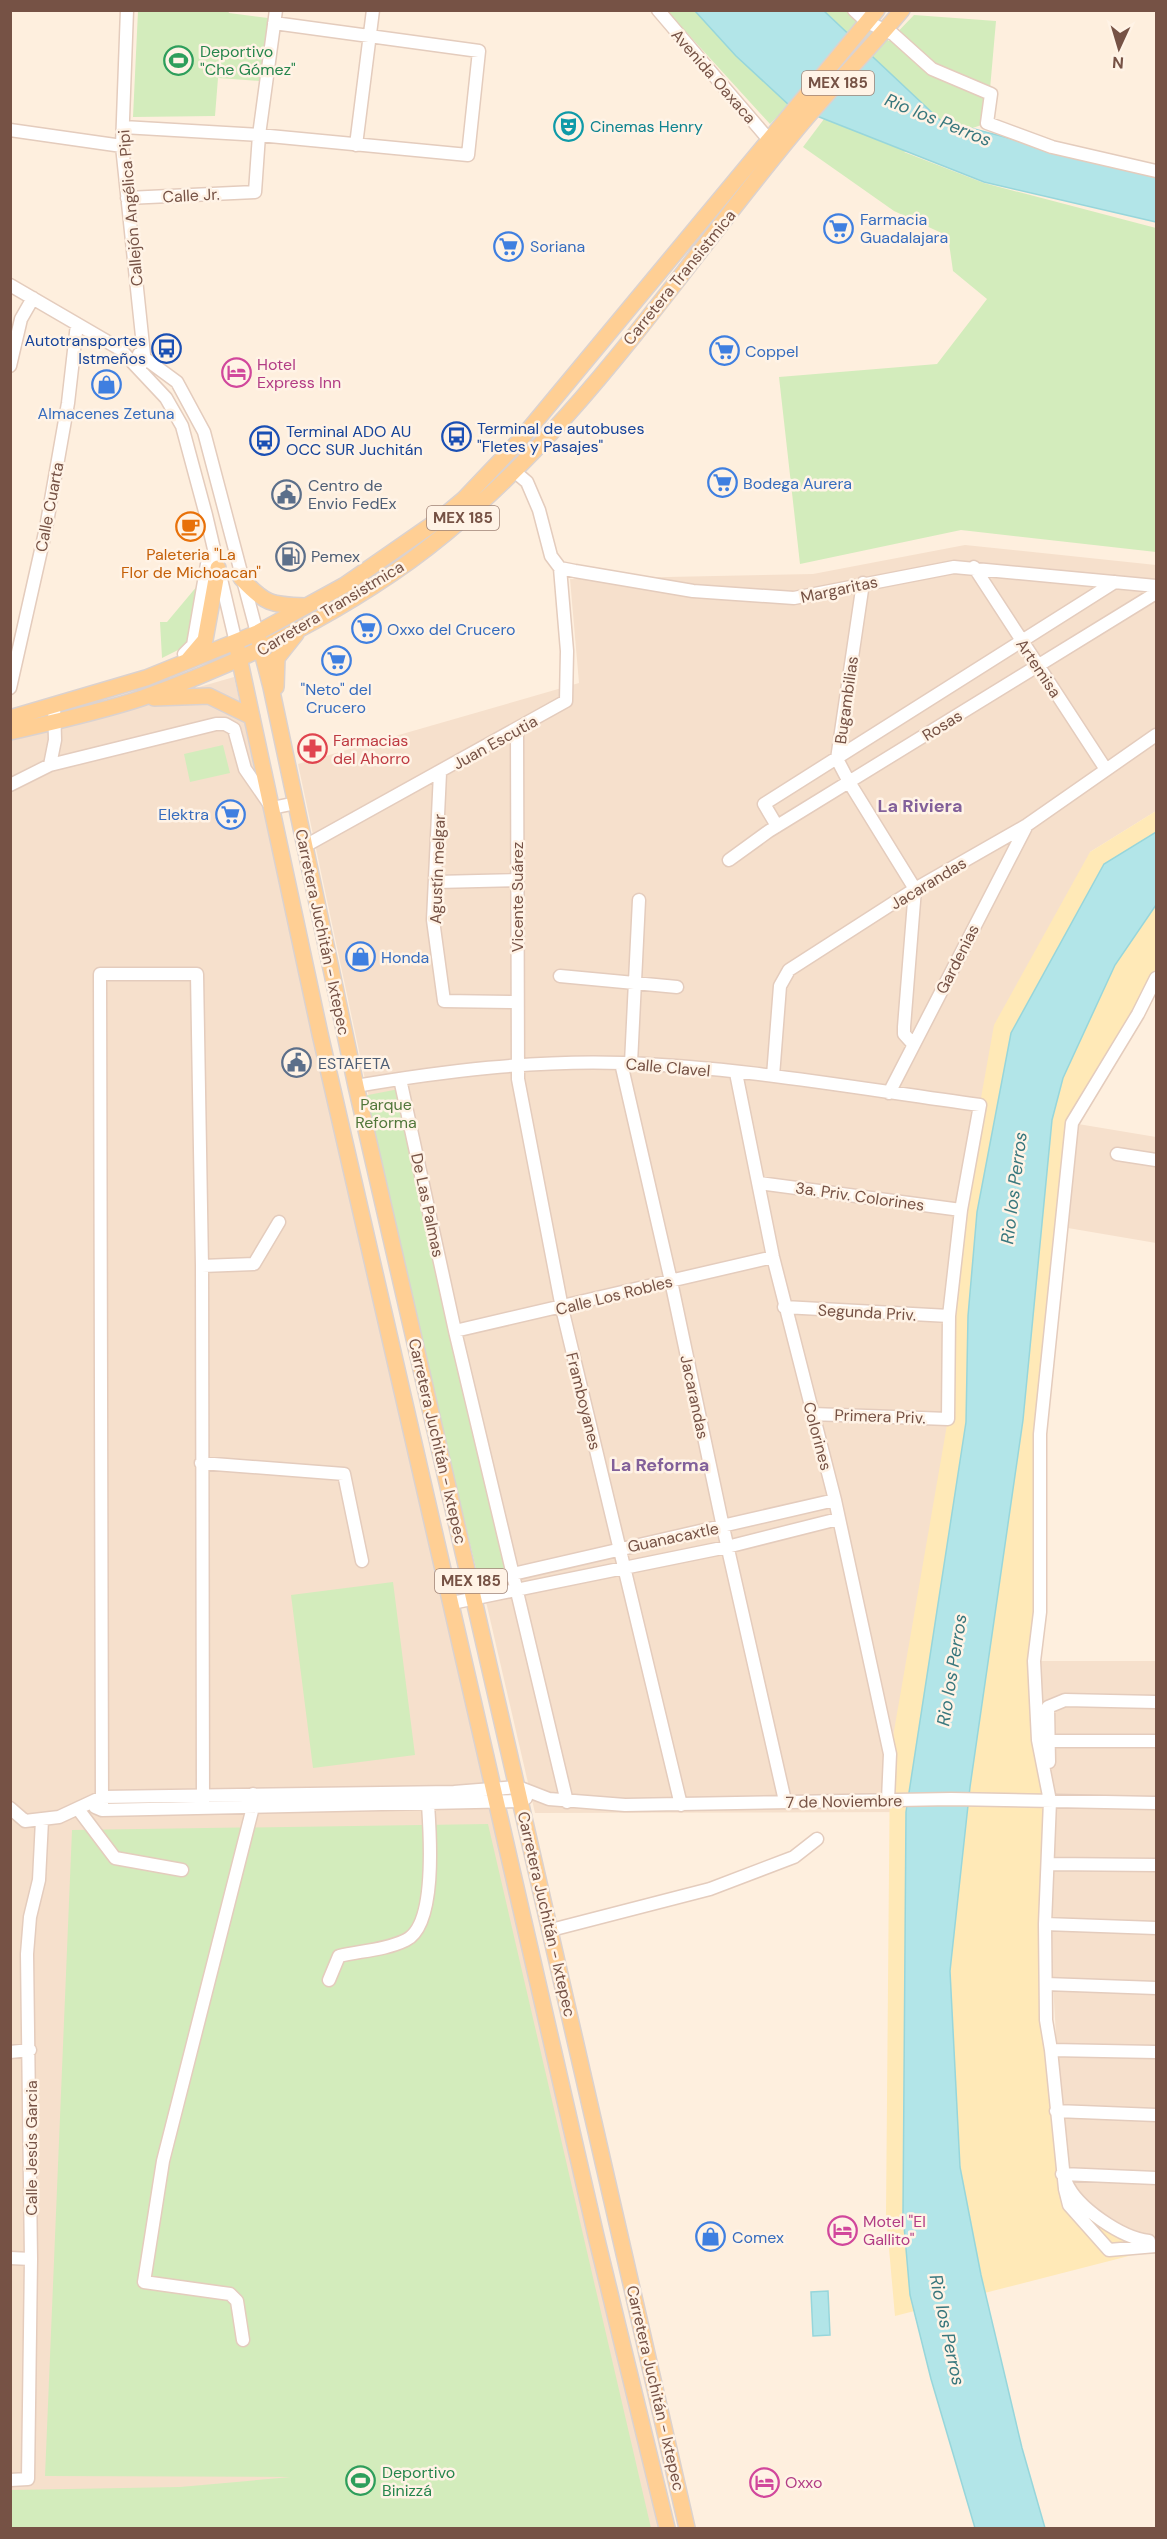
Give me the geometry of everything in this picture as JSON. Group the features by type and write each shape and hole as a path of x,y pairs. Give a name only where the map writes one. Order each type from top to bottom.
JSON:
{"main road":[{"name":"MEX 185","path":"788,129 883,33 902,10"},
{"name":"MEX 185","path":"788,129 872,16"},
{"name":"Carretera Transistmica","path":"10,718 170,669 236,643 345,585 424,530 464,499 520,440 770,141 788,129"},
{"name":"Carretera Transistmica","path":"10,732 139,699 240,660 302,627 409,562 478,506 574,409 788,129"},
{"path":"187,662 205,640 213,566"},
{"path":"242,578 259,598 272,605 305,606"},
{"path":"276,708 277,658 302,627"},
{"name":"Carretera Juchitán - Ixtepec","path":"257,633 276,708 356,1086 473,1590 524,1794 551,1930 687,2529"},
{"name":"Carretera Juchitán - Ixtepec","path":"236,643 320,1034 596,2236 667,2529"},
{"path":"139,699 209,696 252,717"}],"street":[{"name":"Callejón Angélica Pipi","path":"127,10 122,146 144,355 140,368"},
{"path":"356,145 374,10"},
{"name":"Avenida Oaxaca","path":"658,10 770,141"},
{"path":"854,10 872,16 932,69 990,94 987,123 1052,147 1156,171"},
{"path":"123,126 259,135 468,155 479,51 371,35 275,17 259,135"},
{"path":"10,130 122,146"},
{"name":"Calle Jr.","path":"127,198 255,192 259,135"},
{"path":"10,285 120,349 166,398 182,426 213,566 236,643"},
{"path":"10,366 21,319 33,298"},
{"name":"Calle Cuarta","path":"10,688 48,517 68,402 77,324"},
{"path":"120,349 144,355 177,382 204,432 257,633"},
{"path":"514,471 527,482 539,510 551,556 560,568"},
{"path":"170,669 193,645 213,566"},
{"name":"Margaritas","path":"560,568 693,591 794,598 954,567 974,567 1156,586"},
{"name":"Artemisa","path":"974,567 1021,642 1106,768"},
{"name":"Juan Escutia","path":"305,846 440,773 567,700 567,651 560,568"},
{"name":"Rosas","path":"777,826 764,804 1115,582"},
{"name":"Bugambilias","path":"863,583 837,759 915,889"},
{"name":"Rosas","path":"729,860 777,826 1156,593"},
{"path":"50,765 56,721 54,704"},
{"path":"10,785 50,765 216,724 225,724 234,729 245,769 272,808 296,803"},
{"name":"Vicente Suárez","path":"516,1064 517,730"},
{"name":"Jacarandas","path":"773,1076 780,986 789,970 915,889 1027,825 1156,735"},
{"name":"Agustín melgar","path":"440,773 433,920 444,1001 517,1002"},
{"name":"Gardenias","path":"889,1093 1027,825"},
{"path":"436,882 517,880"},
{"path":"913,1044 904,1034 904,1027 915,889"},
{"name":"Jacarandas","path":"639,900 635,983 626,1063 723,1527 785,1801"},
{"path":"102,1810 100,974 196,974 202,1266 203,1802"},
{"path":"560,976 677,987"},
{"path":"1050,1801 1038,1740 1034,1661 1040,1612 1040,1434 1072,1123 1138,1014 1156,978"},
{"name":"Calle Clavel","path":"356,1086 400,1078 516,1064 626,1063 773,1076 980,1105 961,1210"},
{"name":"Framboyanes","path":"516,1064 562,1308 681,1805"},
{"name":"Colorines","path":"736,1072 784,1307 835,1500 890,1754 884,1800"},
{"name":"De Las Palmas","path":"400,1078 455,1331 567,1802"},
{"path":"1117,1154 1156,1160"},
{"name":"3a. Priv. Colorines","path":"759,1183 961,1210"},
{"path":"949,1316 961,1210"},
{"path":"202,1266 254,1264 279,1222"},
{"name":"Calle Los Robles","path":"455,1331 562,1308 773,1257"},
{"name":"Segunda Priv.","path":"784,1307 949,1316"},
{"name":"Primera Priv.","path":"812,1414 948,1419 949,1316"},
{"path":"201,1463 344,1474 362,1561"},
{"name":"Guanacaxtle","path":"473,1590 512,1574 620,1547 723,1527 835,1500"},
{"name":"Guanacaxtle","path":"473,1590 516,1590 625,1569 728,1547 838,1519"},
{"path":"450,1596 473,1590"},
{"path":"1156,1702 1065,1700 1048,1707 1050,1801 1045,1924 1046,2020 1052,2050 1062,2174 1069,2205 1109,2250 1156,2244"},
{"path":"1048,1741 1156,1741"},
{"name":"7 de Noviembre","path":"455,1798 524,1794 567,1802 681,1805 951,1799 1156,1803"},
{"path":"10,1809 25,1821 59,1817 102,1797 203,1802"},
{"path":"83,1807 102,1810 203,1802 455,1798"},
{"path":"253,1801 428,1804 455,1798"},
{"path":"243,2340 237,2301 230,2294 144,2282 163,2161 253,1801"},
{"path":"329,1980 339,1956 394,1945 408,1940 418,1929 428,1889 428,1804"},
{"path":"83,1807 115,1858 182,1870"},
{"name":"Calle Jesús Garcia","path":"10,2480 28,2478 31,2259 27,1954 30,1917 39,1880 42,1820"},
{"path":"551,1930 710,1889 794,1857 817,1839"},
{"path":"1049,1864 1156,1865"},
{"path":"1045,1924 1156,1928"},
{"path":"1046,1984 1156,1988"},
{"path":"10,2052 30,2050"},
{"path":"1052,2050 1156,2052"},
{"path":"1056,2111 1156,2115"},
{"path":"1062,2174 1156,2178"},
{"path":"1062,2174 1068,2188 1100,2220 1136,2240 1156,2244"},
{"path":"10,2258 31,2259"}],"shaded area":[{"path":"965,545 1156,565 1156,811 1090,852 922,1812 535,1813 366,1084 298,764 579,683 570,579 813,574"},
{"path":"234,677 660,2528 11,2528 11,741"},
{"path":"1072,1123 1156,1137 1156,1243 1062,1227"},
{"path":"1034,1661 1156,1661 1156,2254 1109,2250 1065,2189"}],"green space":[{"path":"138,11 228,11 268,18 260,81 218,78 215,116 133,117"},
{"path":"667,11 849,11 889,41 914,15 996,21 987,123 904,152 984,183 1156,228 1156,552 961,530 800,564 779,377 937,364 987,299 953,271 948,236 894,211 803,147 824,119 790,104 770,124"},
{"path":"203,579 192,643 162,658 160,622 167,622"},
{"path":"223,745 230,773 190,782 184,754"},
{"name":"Parque Reforma","path":"399,1089 505,1570 477,1573 363,1096"},
{"path":"393,1582 415,1755 313,1768 291,1595"},
{"path":"488,1824 651,2528 11,2528 10,2490 180,2487 291,2477 45,2476 72,1830"}],"sand":[{"path":"1156,811 1156,978 1072,1123 1040,1434 1034,1661 1050,1801 1045,1924 1062,2174 1100,2220 1156,2249 895,2316 886,2215 890,1754 948,1419 961,1210 994,1025 1090,852"}],"water":[{"name":"Rio los Perros","path":"695,11 824,11 940,120 1156,177 1156,222 984,182 789,105 736,56"},
{"name":"Rio los Perros","path":"1156,832 1156,905 1115,965 1063,1078 1052,1120 1023,1420 970,1787 950,1971 960,2167 981,2275 1022,2448 1045,2528 975,2528 931,2379 910,2295 903,2214 906,1812 966,1422 968,1316 977,1212 1011,1033 1104,864"},
{"path":"828,2291 830,2335 813,2336 811,2292"}],"place":[{"name":"Deportivo \"Che Gómez\"","path":"179,60"},
{"name":"Cinemas Henry","path":"569,126"},
{"name":"Farmacia Guadalajara","path":"839,228"},
{"name":"Soriana","path":"509,246"},
{"name":"Autotransportes Istmeños","path":"167,349"},
{"name":"Coppel","path":"724,351"},
{"name":"Hotel Express Inn","path":"236,373"},
{"name":"Almacenes Zetuna","path":"106,385"},
{"name":"Terminal de autobuses \"Fletes y Pasajes\"","path":"456,437"},
{"name":"Terminal ADO AU OCC SUR Juchitán","path":"265,440"},
{"name":"Bodega Aurera","path":"722,483"},
{"name":"Centro de Envio FedEx","path":"287,494"},
{"name":"Paleteria \"La Flor de Michoacan\"","path":"191,526"},
{"name":"Pemex","path":"290,556"},
{"name":"Oxxo del Crucero","path":"366,629"},
{"name":"\"Neto\" del Crucero","path":"336,661"},
{"name":"Farmacias del Ahorro","path":"312,749"},
{"name":"Elektra","path":"230,814"},
{"name":"Honda","path":"360,957"},
{"name":"ESTAFETA","path":"297,1063"},
{"name":"Motel \"El Gallito\"","path":"842,2230"},
{"name":"Comex","path":"711,2237"},
{"name":"Deportivo Binizzá","path":"361,2481"},
{"name":"Oxxo","path":"764,2482"}],"district":[{"name":"La Riviera","path":"920,806"},
{"name":"La Reforma","path":"660,1465"}]}
